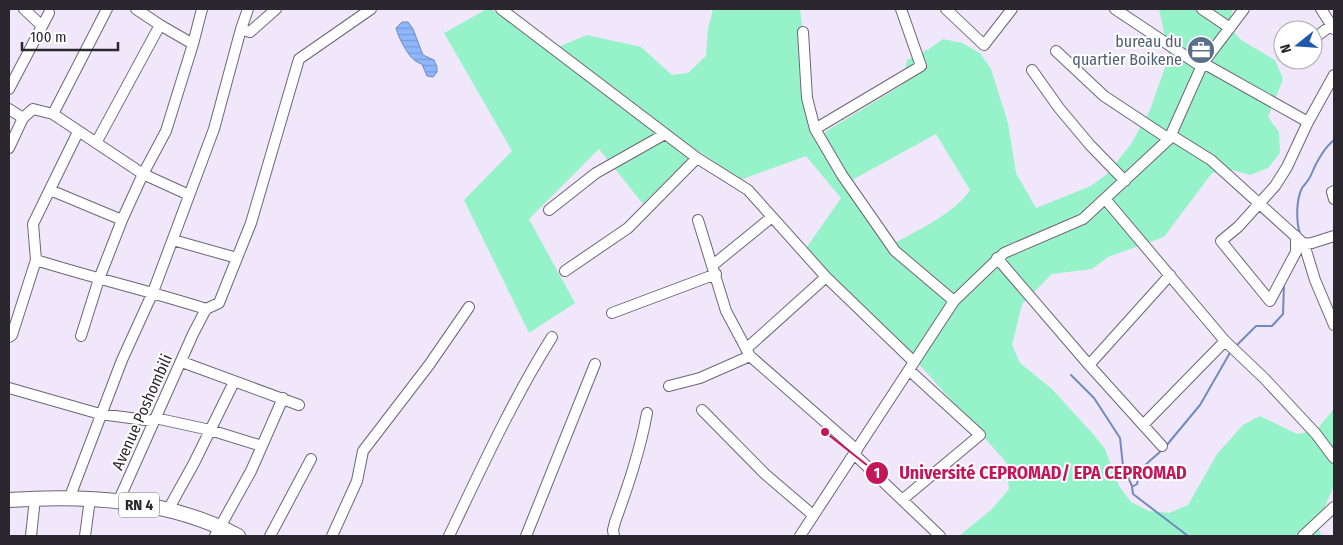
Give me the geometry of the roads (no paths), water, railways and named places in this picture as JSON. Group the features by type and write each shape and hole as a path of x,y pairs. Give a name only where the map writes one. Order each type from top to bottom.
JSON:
{"highway":[{"name":"RN 4","path":"9,500 35,498 90,499 146,505 168,510 217,531 238,536"}],"street":[{"path":"24,9 42,26"},
{"path":"52,114 107,9"},
{"path":"136,9 193,44"},
{"path":"81,336 99,280 122,220 143,174 166,132 202,9"},
{"path":"68,499 122,360 153,292 214,129 248,9"},
{"path":"241,29 250,32 276,9"},
{"name":"Avenue Poshombili","path":"118,502 193,334 206,309 219,303 251,224 299,59 371,9"},
{"path":"501,9 697,158 748,190 826,277 980,435 902,500"},
{"path":"815,129 921,66 901,9"},
{"path":"946,9 984,45 1012,9"},
{"path":"1115,9 1203,65 1308,122"},
{"path":"1202,9 1230,28"},
{"path":"800,536 954,301 1004,253 1083,220 1170,137 1203,65 1244,9"},
{"path":"1321,9 1333,27"},
{"path":"9,89 49,14"},
{"path":"96,144 160,25"},
{"path":"803,32 807,98 815,129 842,175 895,251 954,301"},
{"path":"1056,50 1104,96 1211,160 1300,239 1312,243 1334,236"},
{"path":"1032,70 1059,108 1090,145 1125,181"},
{"path":"1300,239 1296,252 1270,301 1221,240 1238,226 1275,186 1287,167 1308,122 1334,75"},
{"path":"9,148 23,118 33,108 52,114 143,174 189,195"},
{"path":"9,109 23,118"},
{"path":"9,337 12,335 36,260 33,224 78,132"},
{"path":"549,210 596,173 665,134"},
{"path":"565,271 628,228 697,158"},
{"path":"50,190 122,220"},
{"path":"1334,191 1332,192 1334,199"},
{"path":"1106,200 1226,341 1264,378 1316,434 1334,458"},
{"path":"612,313 714,270 772,217"},
{"path":"698,220 726,311 748,353 855,452 940,536"},
{"path":"1300,239 1334,324"},
{"path":"173,240 237,258"},
{"path":"997,258 1162,446"},
{"path":"36,260 99,280 153,292 206,309"},
{"path":"1089,365 1170,275"},
{"path":"669,386 700,378 748,353 826,277"},
{"path":"332,536 357,481 363,451 429,365 469,307"},
{"path":"449,536 532,369 552,336"},
{"path":"1143,425 1226,341"},
{"path":"182,362 299,405"},
{"path":"526,536 595,364"},
{"path":"168,510 234,382"},
{"path":"9,388 100,414 154,419 210,430 262,446"},
{"path":"217,531 251,471 284,398"},
{"path":"702,410 765,474 813,516"},
{"path":"614,536 615,522 634,470 642,440 646,413"},
{"path":"270,536 311,459"},
{"path":"31,536 35,498"},
{"path":"84,536 90,499"},
{"path":"1303,536 1334,507"}],"water":[{"path":"402,22 408,22 413,29 423,55 434,60 437,72 433,77 427,76 422,64 409,55 402,44 396,28"}],"waterway":[{"path":"1300,234 1297,211 1300,193 1321,156 1334,140"},
{"path":"1236,346 1256,326 1272,326 1283,314 1284,284"},
{"path":"1166,446 1200,405 1231,351"},
{"path":"1071,375 1094,398 1120,438 1123,466 1132,486"},
{"path":"1163,449 1143,468 1137,484 1132,487 1133,494 1188,536"}],"place":[{"name":"bureau du quartier Boikene","path":"1201,50"},
{"name":"Université CEPROMAD/ EPA CEPROMAD","path":"825,432"}]}
